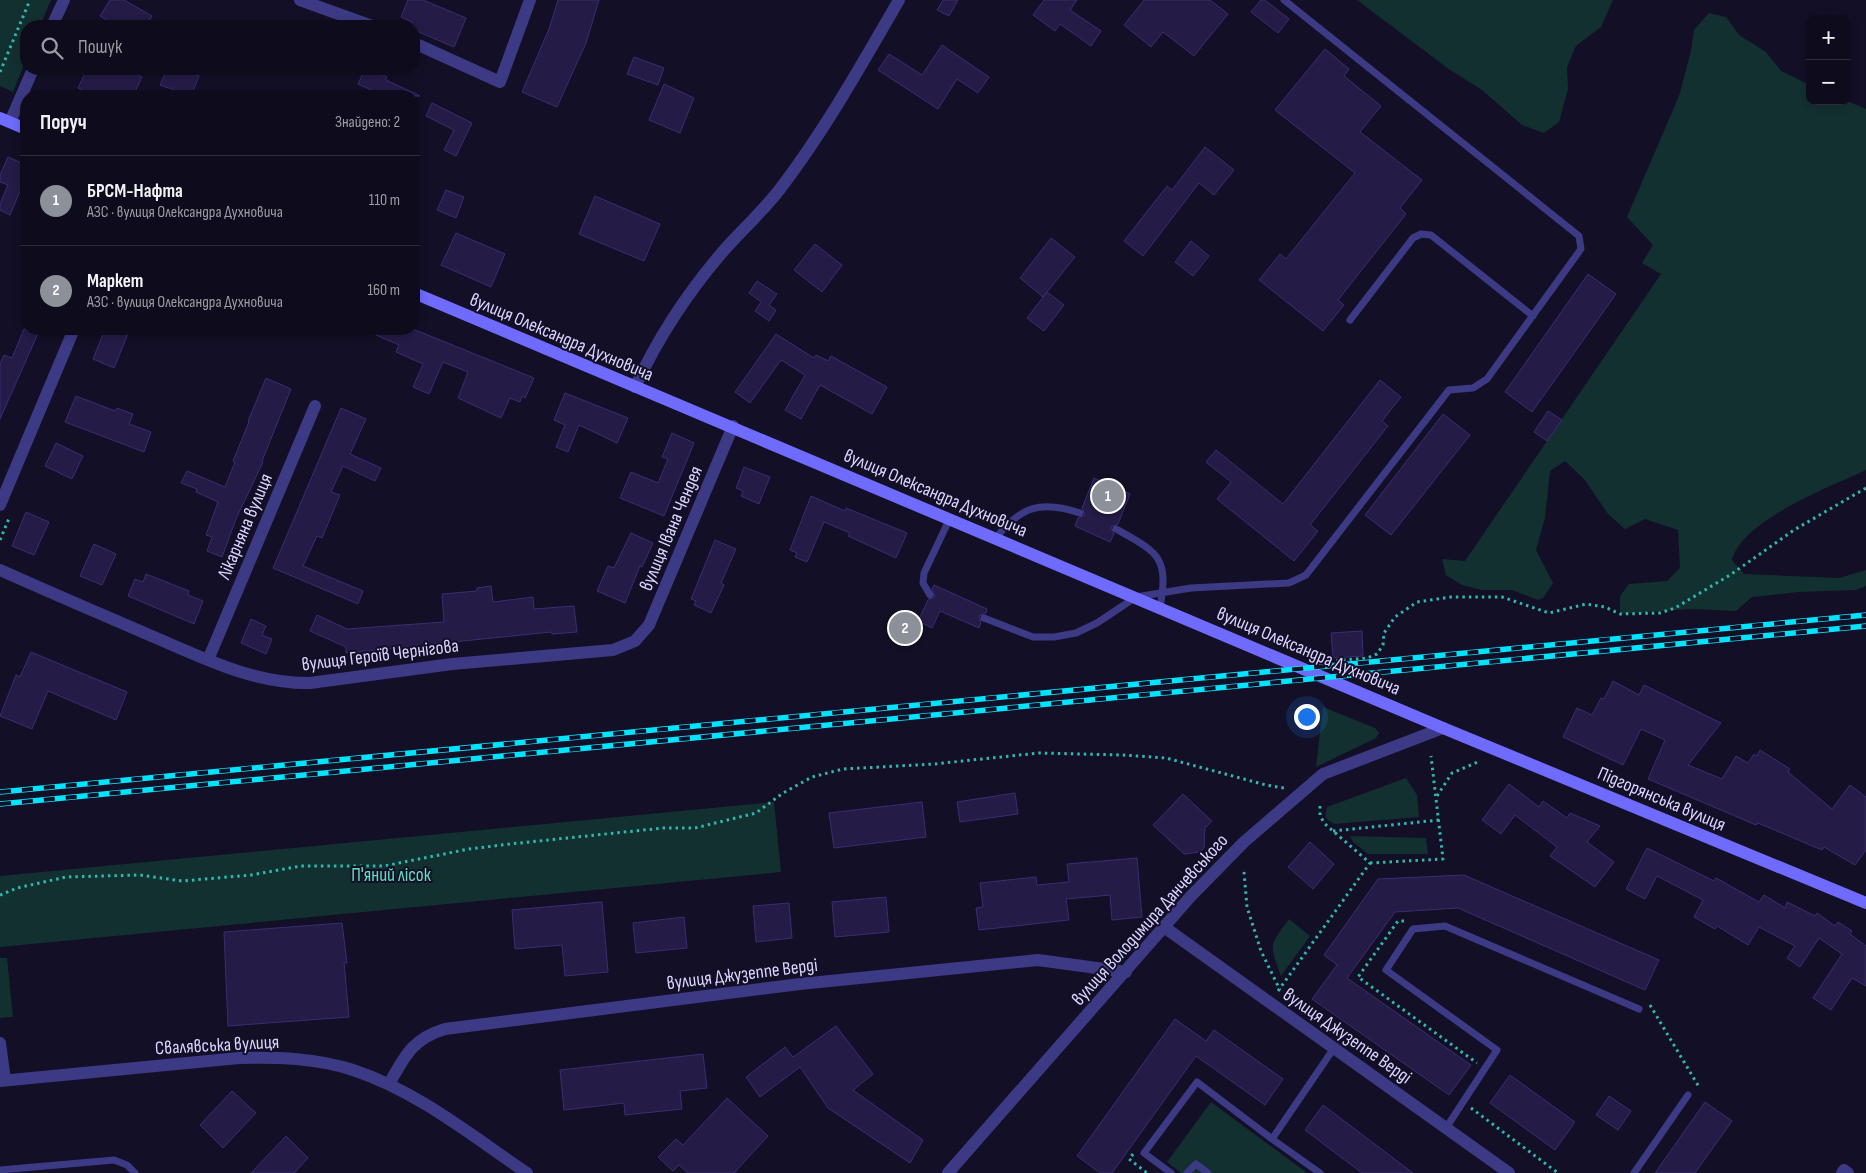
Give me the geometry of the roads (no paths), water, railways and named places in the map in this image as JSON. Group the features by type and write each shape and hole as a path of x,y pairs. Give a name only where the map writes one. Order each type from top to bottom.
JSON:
{"main road":[{"path":"5,120 20,126"},
{"name":"вулиця Олександра Духновича","path":"420,296 635,387 733,426 1443,728"},
{"name":"Підгорянська вулиця","path":"1443,728 1866,903"}],"street":[{"path":"55,20 64,0"},
{"path":"300,0 355,20"},
{"path":"420,46 500,82 530,0"},
{"path":"635,387 653,352 702,279 726,248 780,189 819,133 899,0"},
{"path":"21,90 30,75"},
{"path":"5,120 20,93"},
{"path":"0,505 71,335"},
{"name":"Лікарняна вулиця","path":"208,660 314,406"},
{"name":"вулиця Івана Чендея","path":"635,641 649,625 733,426"},
{"name":"вулиця Героїв Чернігова","path":"0,570 208,660 257,678 288,684 310,683 452,664 613,650 635,641"},
{"name":"вулиця Володимира Данчевського","path":"948,1173 1164,927 1244,842 1324,774 1443,728"},
{"name":"вулиця Джузеппе Верді","path":"1164,927 1509,1173"},
{"name":"вулиця Джузеппе Верді","path":"389,1084 409,1049 430,1034 445,1029 800,984 1038,960 1126,972"},
{"path":"0,1043 2,1080"},
{"name":"Свалявська вулиця","path":"2,1080 239,1058 279,1057 318,1061 353,1070 389,1084 434,1110 527,1173"}],"lane":[{"path":"984,618 1033,637 1054,637 1076,633 1116,613 1136,597 1222,585 1289,583 1306,576 1450,390 1473,388 1487,379 1581,249 1579,236 1284,0"},
{"path":"1350,320 1413,238 1421,234 1431,235 1533,316"},
{"path":"996,538 1011,520 1030,509 1047,506 1080,513"},
{"path":"930,595 923,583 924,574 950,518"},
{"path":"1116,528 1154,553 1163,568 1163,592 1160,608"},
{"path":"1446,1128 1498,1050 1386,970 1413,929 1445,926 1639,1009"},
{"path":"1272,1139 1334,1048"},
{"path":"1171,1173 1144,1153 1197,1082 1320,1173"},
{"path":"1634,1173 1688,1095"},
{"path":"0,1170 114,1160 127,1165 135,1173"},
{"path":"1187,1173 1196,1164 1208,1173"}],"railway":[{"path":"0,792 1866,615"},
{"path":"0,804 1866,626"}],"place":[{"name":"БРСМ-Нафта","path":"1108,496"},
{"name":"Маркет","path":"905,628"}],"park label":[{"name":"П'яний лісок","path":"391,874"}]}
